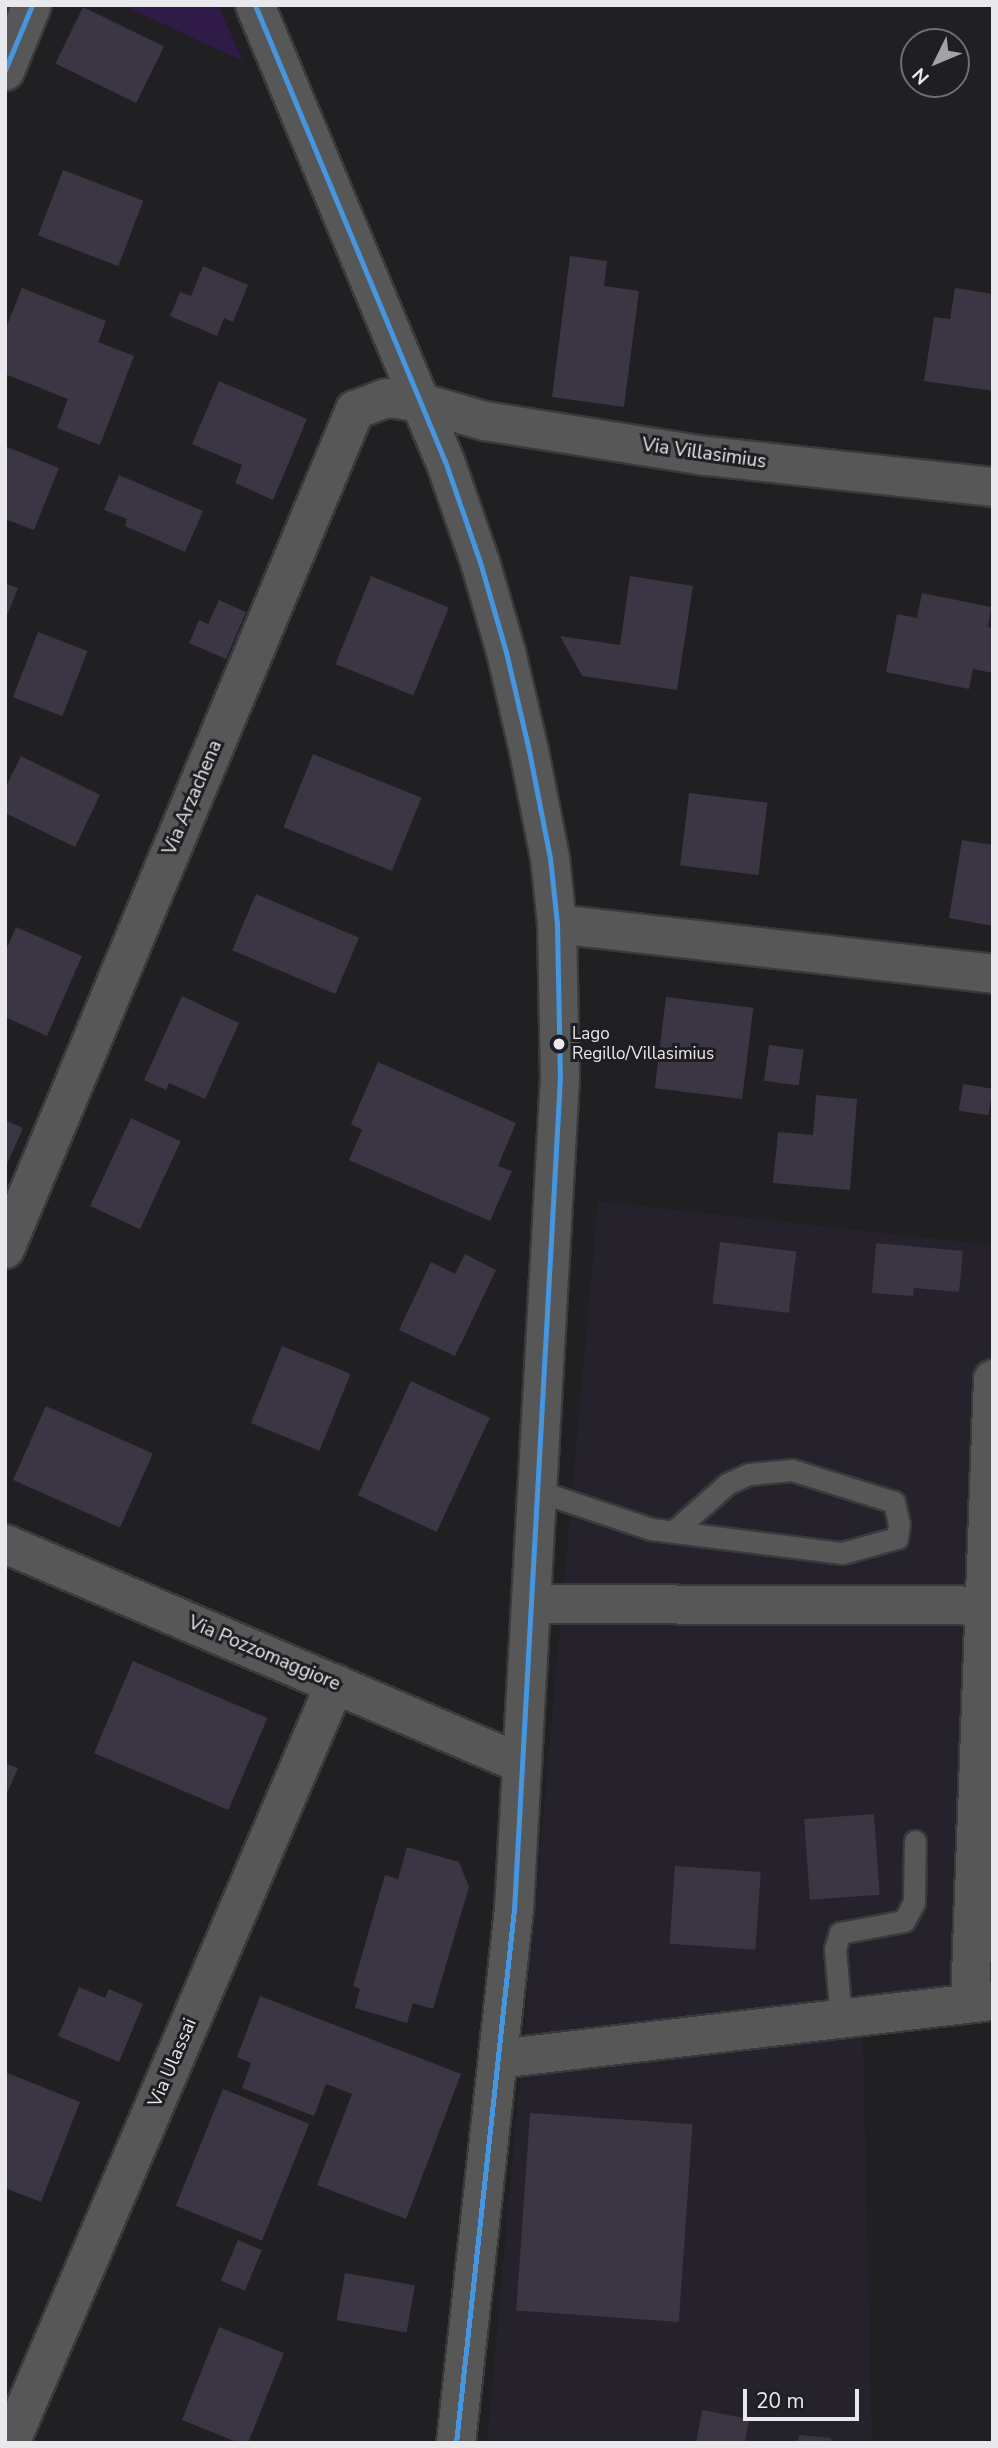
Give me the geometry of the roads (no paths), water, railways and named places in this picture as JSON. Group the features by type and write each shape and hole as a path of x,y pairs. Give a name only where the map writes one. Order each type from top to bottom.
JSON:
{"street":[{"path":"5,71 32,5"},
{"path":"255,5 455,489 506,652 544,823 557,924 560,1077 514,1909 456,2443"},
{"name":"Via Arzachena","path":"9,1230 355,410 386,398 419,402"},
{"name":"Via Villasimius","path":"419,402 485,421 708,456 993,487"},
{"path":"557,924 993,974"},
{"path":"498,2060 981,2002 993,1379"},
{"name":"Via Pozzomaggiore","path":"5,1544 522,1764"},
{"path":"531,1604 989,1606"},
{"name":"Via Ulassai","path":"10,2443 335,1684"}],"lane":[{"path":"538,1491 650,1529 673,1532 842,1553 897,1538 899,1524 894,1502 792,1470 749,1474 727,1484 673,1532"},
{"path":"841,2019 835,1949 840,1933 904,1921 914,1902 915,1840"}],"place":[{"name":"Lago Regillo/Villasimius","path":"559,1044"}]}
